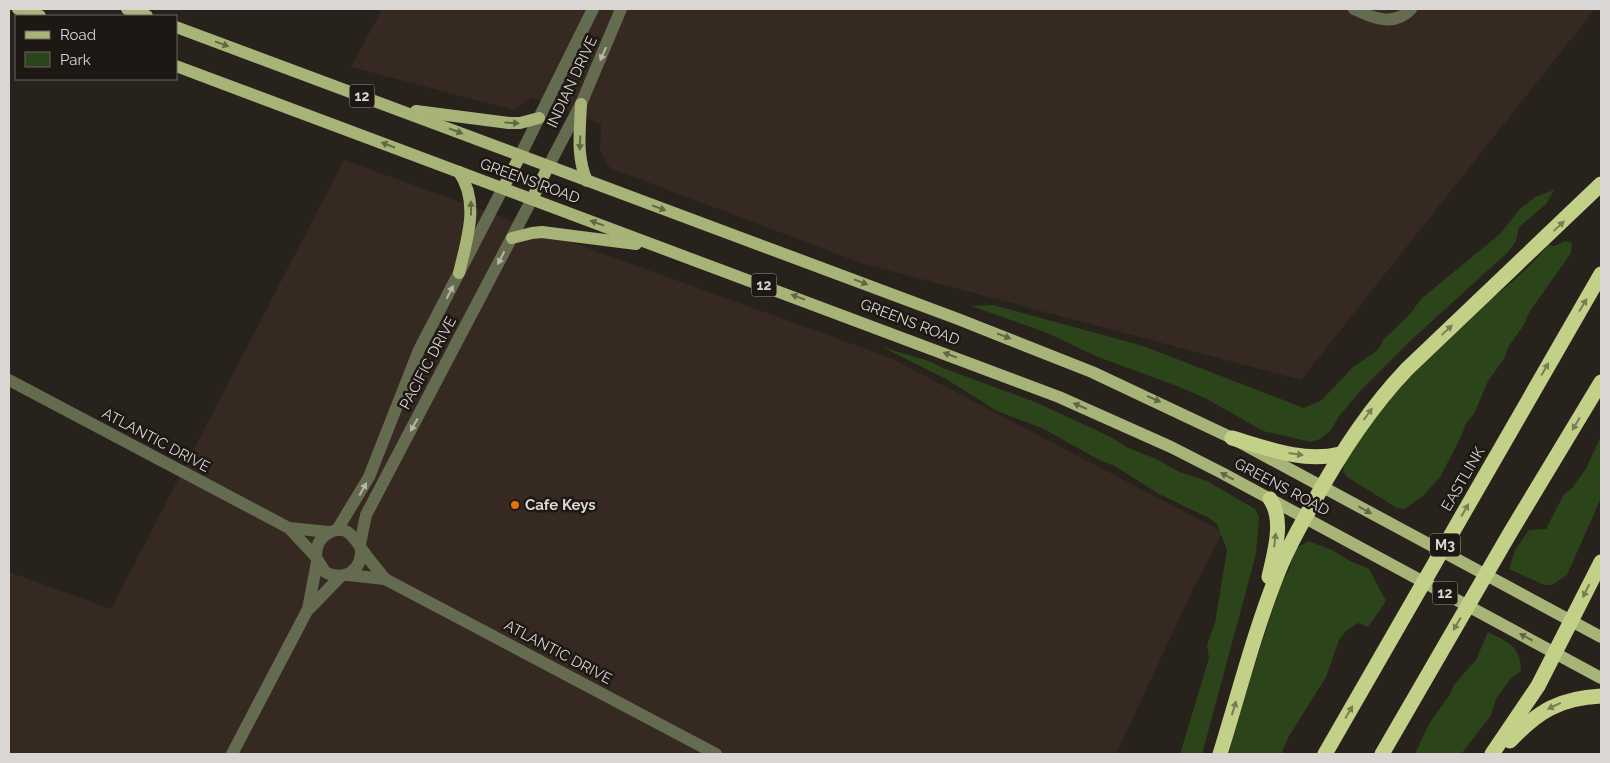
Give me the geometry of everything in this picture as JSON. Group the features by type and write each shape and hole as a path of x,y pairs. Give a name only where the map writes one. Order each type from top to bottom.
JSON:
{"highway":[{"path":"1220,754 1260,622 1280,567 1340,454 1370,409 1407,368 1601,184"},
{"name":"EASTLINK","path":"1325,754 1601,274"},
{"path":"1382,754 1510,533 1601,382"},
{"path":"1232,438 1295,455 1325,457 1340,454"},
{"path":"1260,622 1276,536 1277,516 1270,499"},
{"path":"1492,754 1527,702 1601,562"},
{"path":"1492,754 1542,712 1572,698 1601,696"}],"main road":[{"path":"18,9 37,15"},
{"path":"127,9 144,15"},
{"name":"GREENS ROAD","path":"178,28 1031,346 1160,402 1232,438 1571,620 1601,638"},
{"name":"GREENS ROAD","path":"178,67 1059,397 1171,447 1601,678"},
{"path":"581,104 580,158 587,181"},
{"path":"394,108 509,123 520,123 539,118"},
{"path":"503,188 520,156"},
{"path":"532,199 548,167"},
{"path":"459,172 466,183 471,202 469,228 459,273"},
{"path":"512,238 542,232 616,240 675,252"}],"street":[{"name":"INDIAN DRIVE","path":"520,156 593,9"},
{"name":"INDIAN DRIVE","path":"548,167 581,104 621,9"},
{"path":"1354,9 1386,21 1405,15 1411,9"},
{"name":"PACIFIC DRIVE","path":"333,531 369,477 419,350 503,188"},
{"name":"PACIFIC DRIVE","path":"361,547 366,515 372,502 532,199"},
{"name":"ATLANTIC DRIVE","path":"9,380 288,528 316,560"},
{"name":"ATLANTIC DRIVE","path":"288,528 333,531"},
{"path":"232,754 308,609 318,542 333,531 352,535 361,547 359,565 308,609"},
{"name":"ATLANTIC DRIVE","path":"361,547 385,579"},
{"path":"316,560 324,572 344,576"},
{"name":"ATLANTIC DRIVE","path":"344,576 385,579 716,754"}],"shaded area":[{"path":"382,9 1595,9 1301,380 861,263 610,168 600,151 601,124 532,97 514,110 351,67"},
{"path":"344,160 891,358 1223,532 1194,587 1116,754 9,754 9,572 111,609"}],"green space":[{"path":"1554,190 1546,204 1519,227 1516,241 1508,252 1410,341 1362,389 1339,416 1331,430 1320,439 1311,442 1263,431 1207,399 1177,386 1098,357 1045,332 971,306 993,305 1143,346 1304,408 1322,400 1353,367 1378,350 1384,339 1411,313 1421,299 1500,234 1520,209 1535,197"},
{"path":"1565,241 1572,243 1571,253 1530,311 1523,326 1509,346 1504,359 1488,381 1474,414 1466,423 1461,437 1440,477 1424,495 1405,509 1397,508 1347,477 1343,472 1344,461 1403,380 1456,329 1466,323 1478,309 1524,271 1548,245 1555,246"},
{"path":"882,347 929,361 1035,402 1111,437 1128,448 1154,458 1180,472 1207,481 1255,509 1259,517 1256,554 1202,754 1180,754 1209,658 1207,645 1215,623 1227,550 1217,524 1209,518 1159,494 1113,465 1101,461 1042,428 997,411 946,379"},
{"path":"1601,436 1601,498 1567,575 1552,585 1544,585 1509,569 1515,550 1529,530 1546,529 1564,494 1572,488 1586,469"},
{"path":"1308,541 1332,550 1350,561 1369,569 1386,601 1368,627 1358,623 1347,630 1339,640 1326,677 1289,736 1281,754 1229,754 1233,732 1281,584 1289,570 1295,549"},
{"path":"1488,632 1507,642 1516,650 1519,656 1521,671 1510,679 1496,699 1490,717 1461,754 1415,754 1429,724 1450,694 1453,686 1476,660"}],"place":[{"name":"Cafe Keys","path":"515,505"}]}
